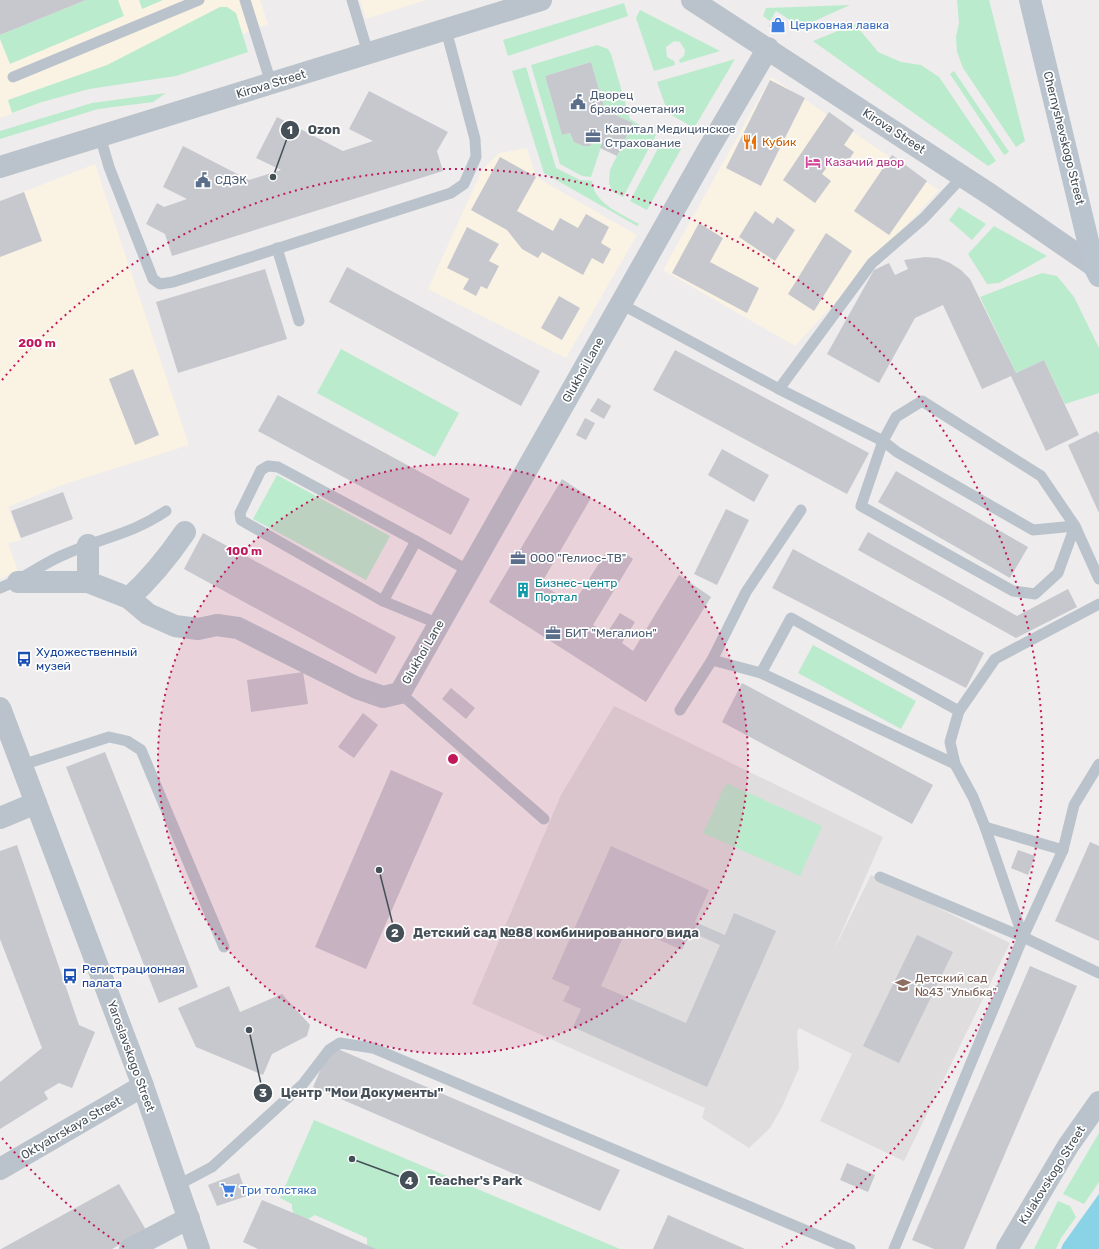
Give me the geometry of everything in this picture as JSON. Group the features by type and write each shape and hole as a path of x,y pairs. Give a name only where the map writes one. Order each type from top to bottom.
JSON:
{"main road":[{"name":"Chernyshevskogo Street","path":"1030,0 1097,268"}],"street":[{"name":"Kirova Street","path":"0,167 541,0"},
{"name":"Kirova Street","path":"692,0 963,176 1097,268"},
{"name":"Glukhoi Lane","path":"400,693 708,150 768,48"},
{"path":"129,598 155,573 185,532"},
{"path":"88,545 88,582"},
{"path":"9,585 88,582 129,598 148,614 175,626 198,629 217,625 238,628 357,688 383,697 400,693"},
{"name":"Yaroslavskogo Street","path":"0,708 143,1086 189,1218 201,1247"},
{"path":"0,818 36,803"},
{"name":"Oktyabrskaya Street","path":"0,1169 143,1086"},
{"name":"Kulakovskogo Street","path":"1007,1249 1068,1146 1099,1102"},
{"path":"130,1249 189,1218"}],"lane":[{"path":"13,77 199,0"},
{"path":"245,0 271,83"},
{"path":"352,0 368,54"},
{"path":"100,136 110,167 153,280 160,284 173,282 451,193 464,184 476,157 475,139 446,30"},
{"path":"779,389 872,263 924,218 963,176"},
{"path":"277,248 299,320"},
{"path":"621,304 779,389 883,441 897,452 1033,530 1075,526"},
{"path":"1075,526 1058,573 1035,594 1013,591 861,506 883,441 896,417 922,401 1041,476 1075,526 1099,579"},
{"path":"439,624 383,602 248,526 241,520 240,513 261,470 268,466 278,467 469,571"},
{"path":"680,710 712,660 746,592 801,510"},
{"path":"9,585 66,553 133,531 166,511"},
{"path":"383,602 416,541"},
{"path":"1024,937 985,826 973,797 955,764 950,742 959,711 995,659 1099,604"},
{"path":"761,673 791,618 959,711"},
{"path":"712,660 761,673 955,764"},
{"path":"400,693 544,819"},
{"path":"22,764 109,737 127,741 141,750 224,947"},
{"path":"894,1249 1024,937 1063,850 1074,805 1099,764"},
{"path":"985,826 1063,850"},
{"path":"880,877 1024,937 1099,973"},
{"path":"178,1185 212,1167 303,1084 329,1050 340,1043 373,1048 850,1249"}],"shaded area":[{"path":"0,0 260,0 268,24 201,50 198,43 0,118"},
{"path":"360,0 426,0 366,19"},
{"path":"771,77 939,190 795,346 663,270"},
{"path":"527,148 536,177 637,235 566,358 428,289 482,170 499,153"},
{"path":"95,164 189,445 62,485 8,507 21,540 8,543 18,571 0,579 0,201"},
{"path":"614,706 883,837 832,954 871,875 1010,943 904,1161 820,1121 852,1054 799,1028 797,1032 799,1068 782,1107 770,1128 749,1148 702,1118 705,1108 472,1004 561,795"}],"green space":[{"path":"86,0 118,0 124,16 10,64 0,39 0,35"},
{"path":"139,0 163,0 142,9"},
{"path":"957,0 989,0 1025,141 1016,147 963,68 957,52 956,37 959,23"},
{"path":"624,3 628,16 508,56 503,40"},
{"path":"850,5 801,27 776,11 770,21 763,16 766,8"},
{"path":"220,7 227,7 236,13 248,52 176,76 89,89 42,102 12,113 8,100 107,65"},
{"path":"640,10 720,51 680,63 679,60 684,56 685,50 680,42 674,41 666,47 667,57 674,61 675,65 654,71 636,18"},
{"path":"855,24 878,52 901,62 921,65 939,77 996,161 988,166 813,41"},
{"path":"597,45 608,49 611,54 630,119 656,135 623,197 612,191 609,183 610,170 633,123 605,110 591,62 545,76 562,135 570,133 572,138 578,144 586,146 598,139 603,141 591,177 582,176 560,164 531,65"},
{"path":"735,59 694,128 668,113 657,82"},
{"path":"526,67 556,168 580,180 592,181 594,189 603,202 617,212 639,224 637,226 544,173 512,71"},
{"path":"954,71 1009,152 1004,155 950,74"},
{"path":"166,93 153,102 98,109 0,139 0,131 92,103"},
{"path":"663,139 681,149 647,210 630,201"},
{"path":"959,207 986,224 972,240 949,220"},
{"path":"994,226 1047,256 999,283 987,284 968,254"},
{"path":"1042,273 1057,276 1074,297 1099,348 1099,393 1065,404 1044,360 1016,373 980,297"},
{"path":"341,349 459,413 435,457 317,393"},
{"path":"277,475 390,536 366,580 253,519"},
{"path":"813,645 916,701 901,729 798,673"},
{"path":"726,783 822,826 800,876 703,833"},
{"path":"314,1120 620,1249 367,1249 367,1238 315,1215 308,1219 298,1216 293,1211 292,1204 280,1198"},
{"path":"1099,1133 1099,1182 1084,1204 1063,1194"},
{"path":"1058,1201 1070,1206 1076,1217 1061,1238 1056,1249 1034,1249"}],"water":[{"path":"1099,1194 1099,1249 1061,1249 1063,1244"}],"building":[{"path":"0,0 86,0 0,35"},
{"name":"Церковная лавка","path":"775,17 786,24 780,34 769,26"},
{"name":"Дворец бракосочетания","path":"591,62 605,110 633,123 617,156 600,148 603,141 598,139 589,146 583,146 574,142 570,133 562,135 545,76"},
{"path":"770,80 805,98 761,186 726,168"},
{"path":"369,91 448,132 437,151 443,171 172,256 165,234 146,224 157,203 164,207 187,199 163,187 183,146 249,180 281,170 256,158 277,117 343,151 373,141 349,129"},
{"name":"Казачий двор","path":"829,112 854,130 844,145 854,152 845,166 834,157 822,174 831,181 815,203 783,180"},
{"path":"892,155 927,181 889,235 854,211"},
{"path":"500,157 536,177 517,211 553,231 560,218 578,228 586,214 609,227 601,243 611,249 603,264 592,258 583,275 542,252 538,258 522,249 507,230 471,210"},
{"path":"24,192 42,241 0,257 0,201"},
{"path":"755,211 773,224 777,217 795,230 775,261 739,237"},
{"path":"699,223 723,238 710,262 759,288 747,313 672,273"},
{"path":"467,227 499,244 489,261 499,266 487,289 481,286 476,296 463,289 469,279 447,268"},
{"path":"826,233 852,251 814,311 788,294"},
{"path":"925,257 938,258 950,263 961,270 970,279 1016,373 1044,360 1079,435 1046,451 1011,376 982,389 943,305 915,318 879,383 827,354 874,270 889,263 895,275 908,269 904,260"},
{"path":"347,267 540,371 521,406 329,302"},
{"path":"265,269 287,339 178,373 156,302"},
{"path":"559,296 580,308 562,340 541,328"},
{"path":"675,350 869,453 847,494 653,390"},
{"path":"133,369 159,435 135,445 109,379"},
{"path":"278,395 470,499 451,535 258,431"},
{"path":"598,398 611,406 604,419 590,411"},
{"path":"585,418 595,423 586,440 576,435"},
{"path":"1097,431 1099,434 1099,513 1068,445"},
{"path":"722,449 769,475 754,502 708,475"},
{"path":"896,471 1028,547 1010,578 878,502"},
{"name":"Бизнес-центр Портал","path":"562,479 591,498 541,584 573,604 605,554 618,562 623,552 633,559 593,625 607,633 620,613 635,622 622,643 633,651 679,575 711,597 646,702 489,602"},
{"path":"63,492 73,519 21,538 11,511"},
{"path":"726,509 749,520 717,585 694,574"},
{"path":"868,532 1017,616 1068,589 1077,607 1016,638 858,550"},
{"path":"203,533 396,637 376,674 184,569"},
{"path":"793,549 984,653 966,688 772,588"},
{"path":"303,672 308,704 251,712 247,680"},
{"path":"742,683 933,785 912,824 722,722"},
{"path":"451,688 475,708 466,719 442,699"},
{"path":"363,713 378,725 354,758 338,747"},
{"path":"105,752 198,987 159,1003 66,767"},
{"path":"391,770 443,793 366,969 315,947"},
{"path":"1090,842 1099,846 1099,941 1055,921"},
{"path":"17,845 79,1025 95,1032 72,1088 59,1083 44,1092 48,1099 0,1129 0,1082 42,1048 0,939 0,851"},
{"path":"611,846 709,890 695,922 725,935 734,913 776,931 707,1087 573,1027 581,1009 563,1001 570,987 552,979","holes":["628,926 682,950 691,932 720,945 686,1023 601,986"]},
{"path":"1018,850 1035,856 1028,875 1011,868"},
{"path":"917,935 953,952 899,1063 863,1046"},
{"path":"1030,966 1077,986 964,1249 934,1249 912,1240"},
{"path":"229,986 240,1012 282,994 310,1025 307,1036 272,1054 263,1075 196,1047 178,1008"},
{"path":"331,1046 620,1170 600,1211 313,1087"},
{"path":"847,1163 875,1175 868,1192 840,1180"},
{"name":"Три толстяка","path":"239,1173 247,1196 217,1206 208,1185"},
{"path":"119,1184 146,1230 112,1249 1,1249"},
{"path":"262,1200 376,1249 258,1249 243,1242"},
{"path":"668,1215 745,1249 653,1249"}],"place":[{"name":"Церковная лавка","path":"778,25"},
{"name":"Дворец бракосочетания","path":"578,102"},
{"name":"Капитал Медицинское Страхование","path":"593,136"},
{"name":"Кубик","path":"750,142"},
{"name":"Казачий двор","path":"813,162"},
{"name":"Ozon","path":"273,177"},
{"name":"СДЭК","path":"203,180"},
{"name":"ООО \"Гелиос-ТВ\"","path":"518,558"},
{"name":"Бизнес-центр Портал","path":"523,590"},
{"name":"БИТ \"Мегалион\"","path":"553,633"},
{"name":"Художественный музей","path":"24,659"},
{"name":"Детский сад №88 комбинированного вида","path":"379,870"},
{"name":"Регистрационная палата","path":"70,976"},
{"name":"Детский сад №43 \"Улыбка\"","path":"903,985"},
{"name":"Центр \"Мои Документы\"","path":"249,1030"},
{"name":"Teacher's Park","path":"352,1159"},
{"name":"Три толстяка","path":"228,1190"}]}
